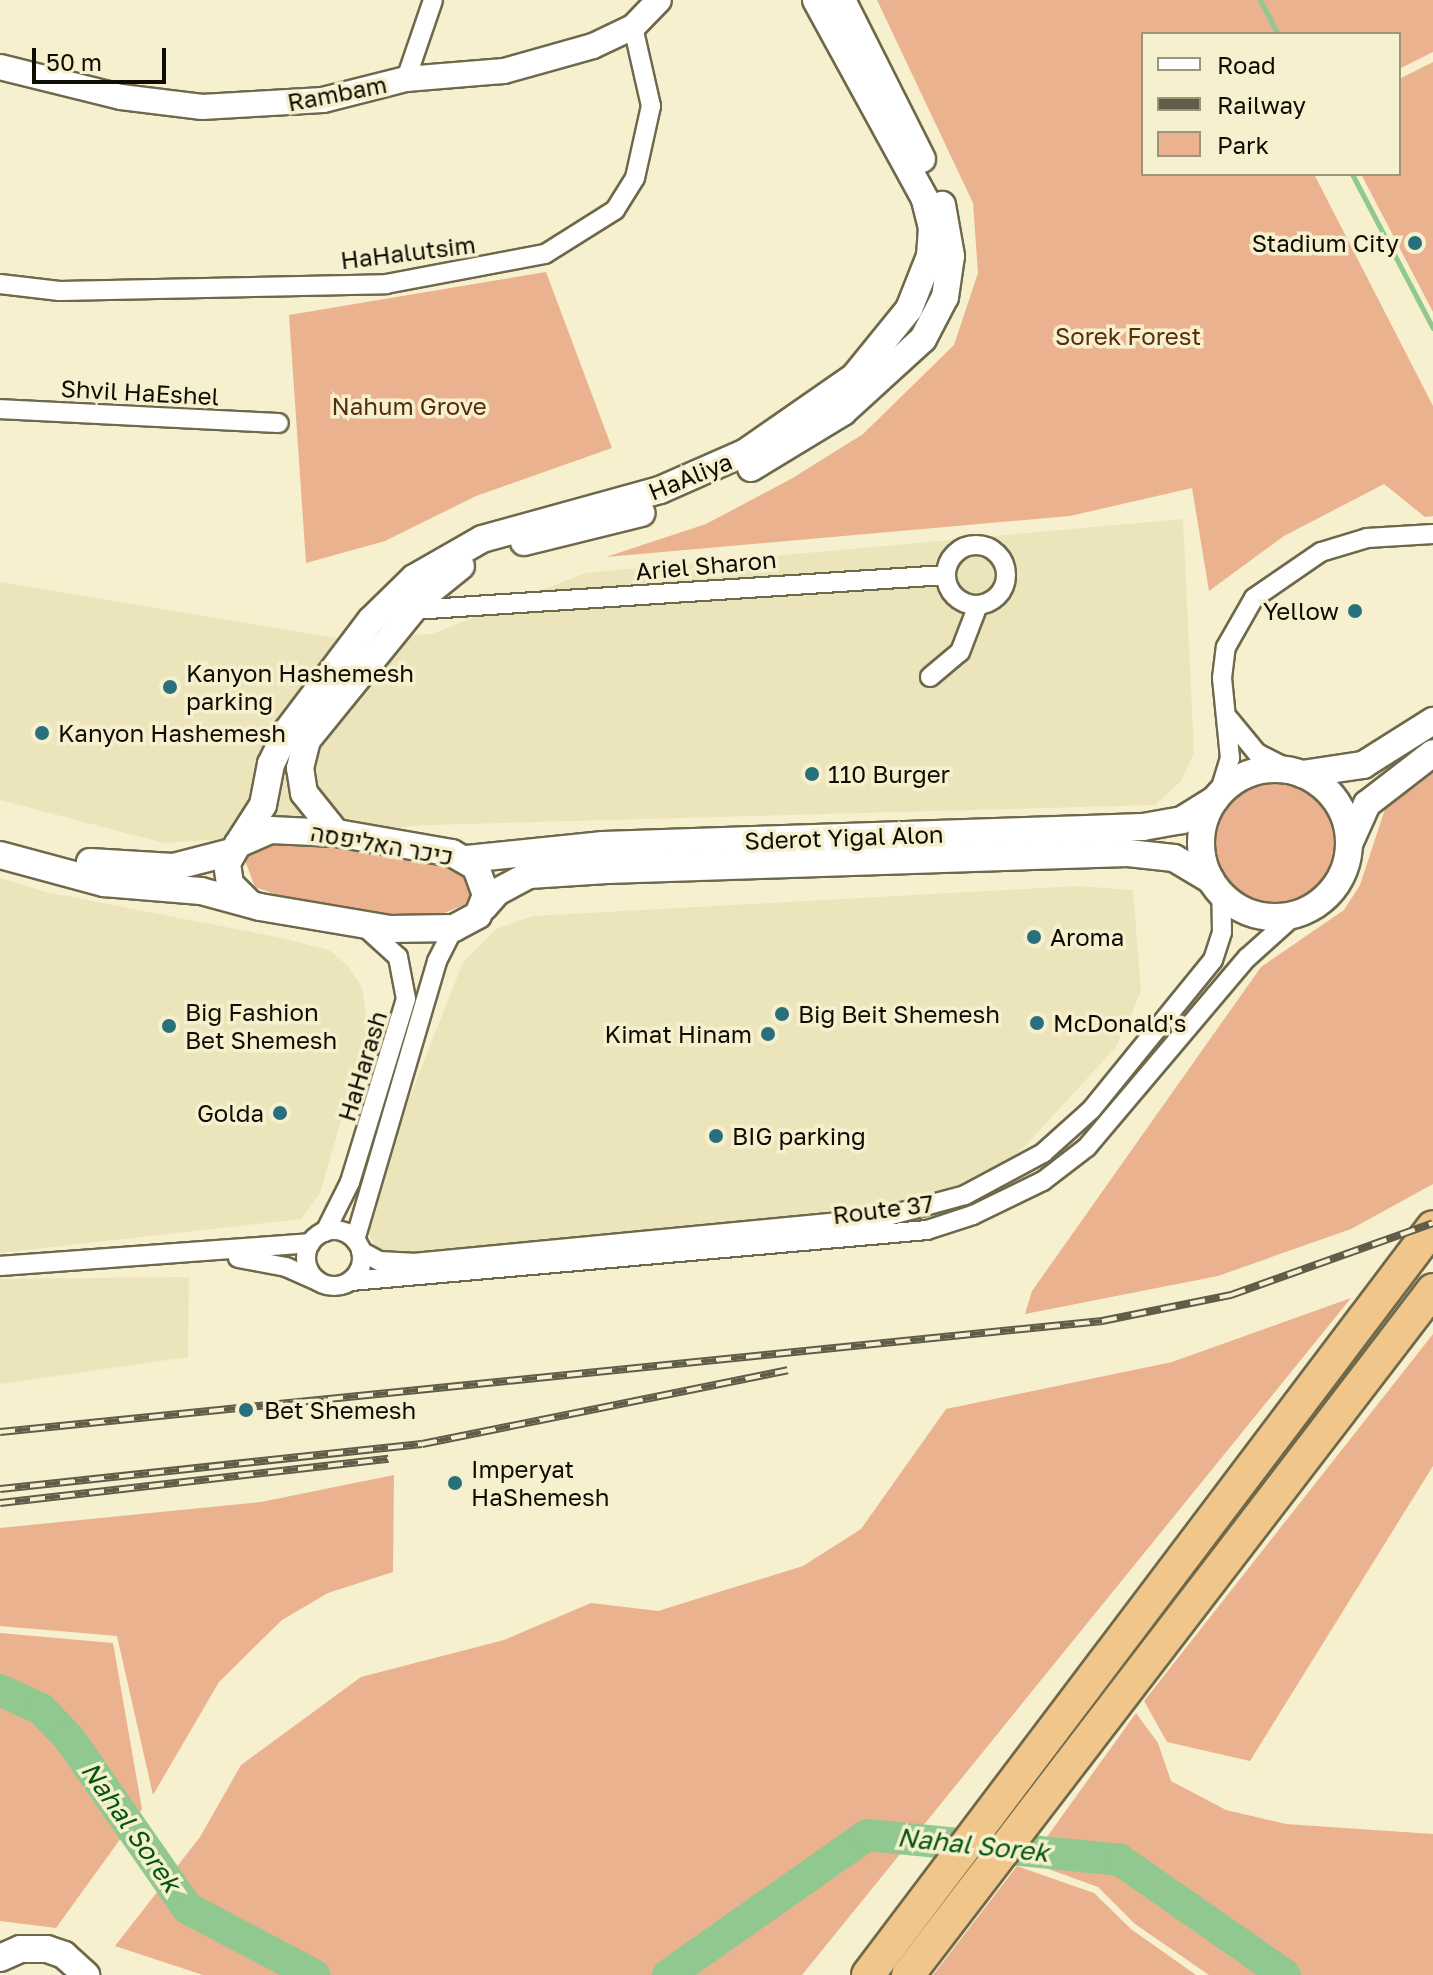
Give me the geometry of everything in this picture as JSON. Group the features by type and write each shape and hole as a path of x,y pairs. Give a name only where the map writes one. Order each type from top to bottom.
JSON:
{"highway":[{"path":"868,1975 1433,1227"},
{"path":"908,1975 1424,1302"}],"main road":[{"name":"HaAliya","path":"235,848 263,805 271,764 287,731 371,620 414,578 482,539 660,490 746,452 854,377 909,309 930,256 932,228 925,199 816,0"},
{"name":"HaAliya","path":"336,833 304,793 302,754 317,726 413,610 450,574 495,551 645,512 734,478 843,412 923,339 945,297 951,256 948,222 842,0"},
{"path":"1433,721 1363,765 1252,773 1217,797 1201,838 1216,887 1256,914 1296,914 1334,888 1367,804 1433,753"},
{"path":"1295,772 1337,802 1349,846"},
{"name":"Sderot Yigal Alon","path":"467,859 590,846 1143,827 1182,820 1217,797"},
{"name":"כיכר האליפסה","path":"235,848 270,830 336,833 467,859 483,885 484,907"},
{"path":"0,838 98,864 135,868 193,864 235,848 230,884 250,904"},
{"name":"Sderot Yigal Alon","path":"484,907 514,881 529,875 1128,853 1174,858 1216,887"},
{"path":"0,855 104,883 201,891 361,926 454,928 484,907"},
{"path":"1,1957 47,1949 64,1955 86,1975"}],"street":[{"path":"406,79 433,0"},
{"name":"Rambam","path":"0,67 106,94 202,107 323,100 406,79 504,71 593,46 633,27 659,0"},
{"name":"HaHalutsim","path":"0,284 60,291 386,284 545,254 615,210 635,178 651,106 633,27"},
{"name":"Shvil HaEshel","path":"0,409 279,423"},
{"path":"1217,797 1229,766 1222,678 1226,647 1237,620 1274,579 1344,543 1433,534"},
{"path":"979,544 997,553 1006,581 996,598 978,605 952,593 945,575 959,549 979,544"},
{"path":"450,574 460,604 472,608"},
{"name":"Ariel Sharon","path":"413,610 472,608 799,581 945,575"},
{"path":"930,677 960,652 978,605"},
{"path":"1225,711 1250,747 1295,772"},
{"name":"Route 37","path":"358,1246 392,1264 443,1260 880,1218 965,1195 1043,1153 1091,1110 1213,960 1222,932 1216,887"},
{"name":"Route 37","path":"351,1281 927,1230 973,1215 1043,1181 1087,1147 1247,958 1296,914"},
{"name":"HaHarash","path":"318,1237 350,1182 406,999 398,957 361,926"},
{"name":"HaHarash","path":"358,1246 437,961 454,928"},
{"path":"0,1266 160,1252 242,1251 344,1232 358,1246 361,1264 351,1281 334,1286 286,1267 227,1256 160,1252"},
{"path":"317,1281 306,1261 318,1237"}],"shaded area":[{"path":"1183,519 1194,753 1181,781 1155,805 429,825 164,843 0,800 0,582 337,638 432,634 585,573"},
{"path":"0,878 46,892 329,950 347,965 362,987 368,1028 320,1193 301,1219 0,1253"},
{"path":"1078,886 1133,890 1141,991 1115,1048 1000,1170 960,1196 397,1261 378,1251 366,1229 367,1206 463,962 496,929 533,916"},
{"path":"189,1277 188,1357 0,1384 0,1279"}],"green space":[{"name":"Sorek Forest","path":"877,0 1433,0 1433,52 1401,68 1401,32 1141,32 1141,176 1315,176 1433,406 1433,516 1425,517 1384,484 1284,536 1209,591 1192,488 1070,516 606,557 706,524 791,479 863,434 954,345 978,273 973,203"},
{"name":"Stadium City","path":"1433,62 1433,312 1362,176 1401,176 1401,78"},
{"name":"Nahum Grove","path":"546,272 612,448 476,496 385,541 306,563 289,315"},
{"path":"1433,772 1433,1184 1351,1229 1218,1276 1025,1314 1032,1291 1261,967 1344,910 1360,885 1385,809"},
{"path":"1274,782 1297,787 1317,800 1330,820 1335,843 1330,866 1317,886 1297,899 1274,904 1251,899 1231,886 1218,866 1213,843 1218,820 1231,800 1251,787"},
{"path":"305,840 433,860 467,875 471,902 437,916 395,915 288,899 255,887 244,858 251,848"},
{"path":"1351,1298 802,1975 203,1975 115,1946 200,1837 241,1765 361,1677 504,1640 591,1603 658,1611 803,1566 861,1529 946,1409 1172,1362"},
{"path":"1433,1334 1433,1466 1250,1761 1167,1742 1144,1701"},
{"path":"394,1475 393,1572 328,1593 282,1620 219,1682 153,1795 117,1636 0,1626 0,1528 261,1502"},
{"path":"0,1633 113,1643 142,1809 56,1928 0,1921"},
{"path":"1136,1713 1158,1743 1171,1781 1226,1810 1286,1824 1433,1834 1433,1975 1209,1975 1135,1924 1098,1887 1029,1862"},
{"path":"1017,1866 1094,1893 1131,1929 1196,1975 933,1975"}],"waterway":[{"path":"1260,0 1277,32"},
{"path":"1353,176 1433,328"},
{"name":"Nahal Sorek","path":"0,1690 41,1709 69,1738 187,1908 314,1975"},
{"name":"Nahal Sorek","path":"668,1975 867,1835 1120,1860 1285,1975"}],"railway":[{"path":"0,1432 1102,1321 1231,1295 1433,1223"},
{"path":"0,1489 422,1444 788,1370"},
{"path":"0,1503 389,1459"}],"place":[{"name":"Stadium City","path":"1415,243"},
{"name":"Yellow","path":"1355,611"},
{"name":"Kanyon Hashemesh parking","path":"170,687"},
{"name":"Kanyon Hashemesh","path":"42,733"},
{"name":"110 Burger","path":"812,774"},
{"name":"Aroma","path":"1034,937"},
{"name":"Big Beit Shemesh","path":"782,1014"},
{"name":"McDonald's","path":"1037,1023"},
{"name":"Big Fashion Bet Shemesh","path":"169,1026"},
{"name":"Kimat Hinam","path":"768,1034"},
{"name":"Golda","path":"280,1113"},
{"name":"BIG parking","path":"716,1136"},
{"name":"Bet Shemesh","path":"246,1410"},
{"name":"Imperyat HaShemesh","path":"455,1483"}]}
